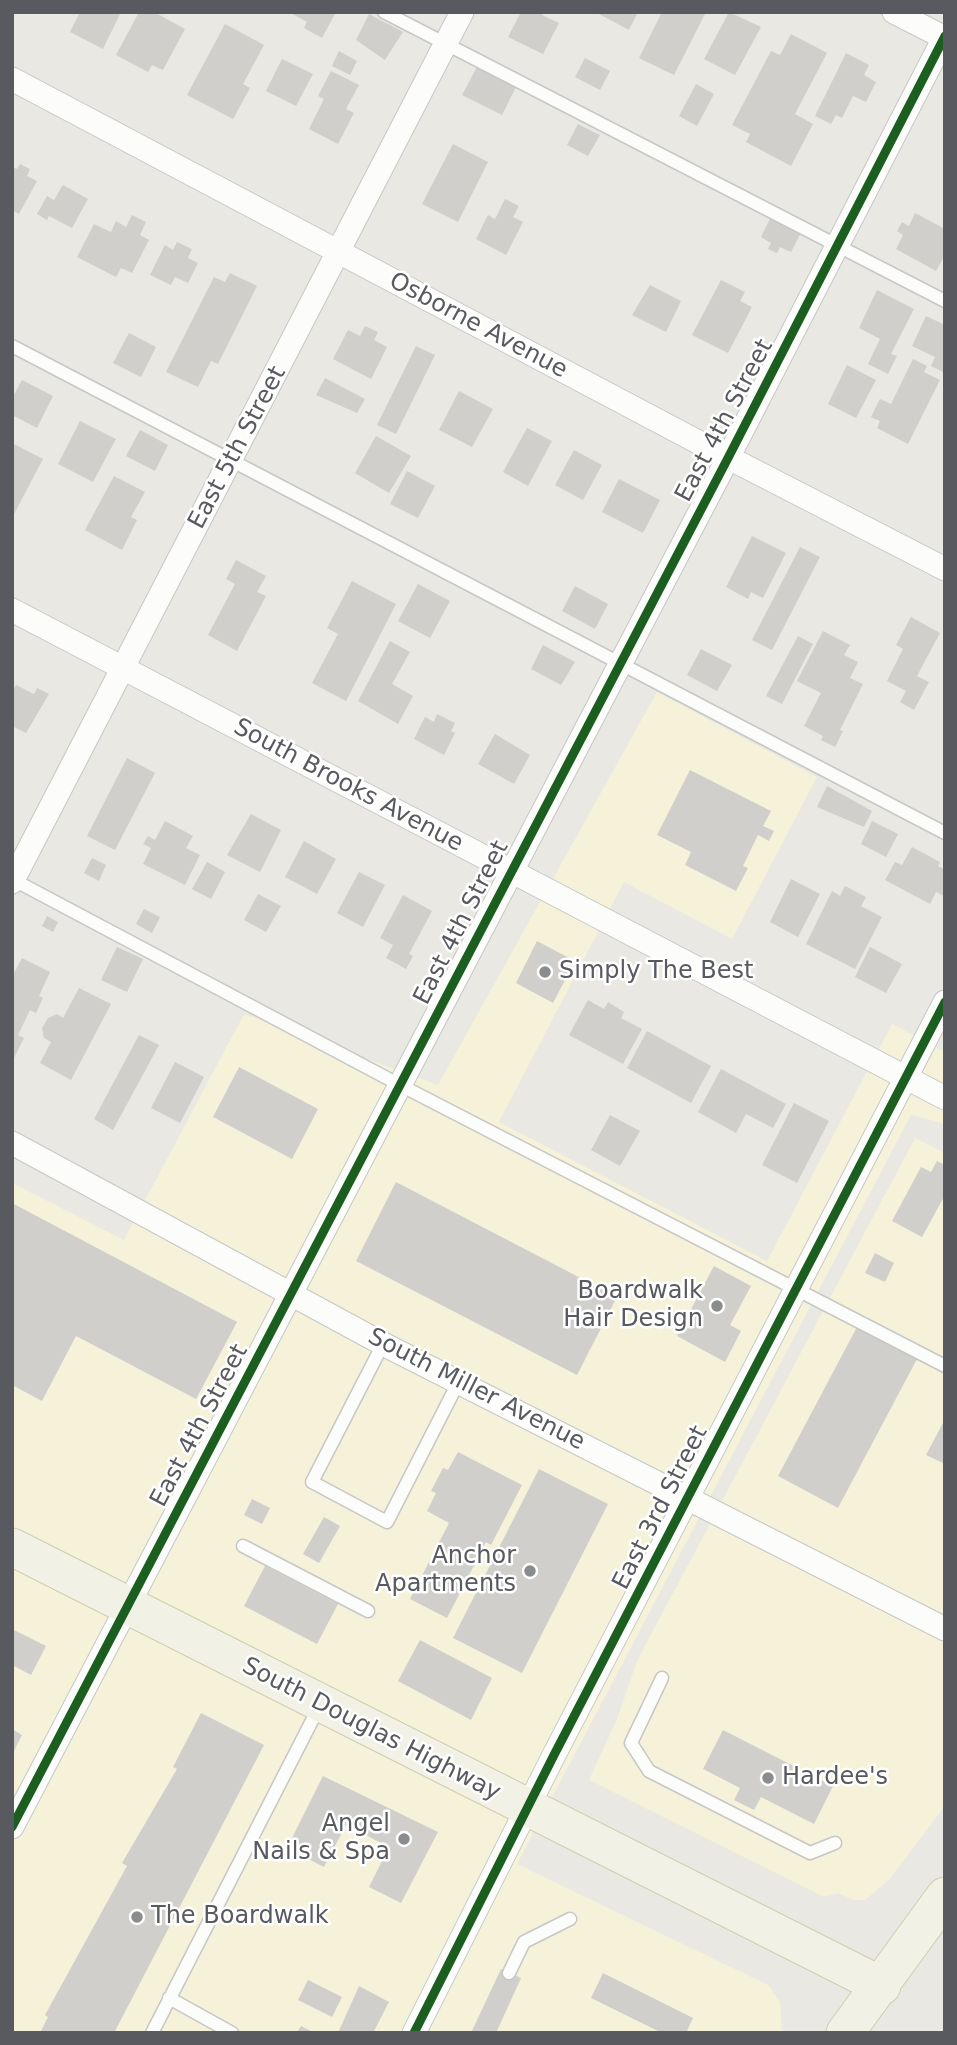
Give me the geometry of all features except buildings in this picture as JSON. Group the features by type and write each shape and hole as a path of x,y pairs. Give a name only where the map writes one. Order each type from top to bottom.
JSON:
{"main road":[{"name":"South Douglas Highway","path":"12,1547 882,1986"},
{"path":"845,2033 882,1986 945,1896"}],"street":[{"name":"East 5th Street","path":"13,880 462,12"},
{"path":"894,12 945,37"},
{"name":"East 4th Street","path":"12,1827 728,458 945,37"},
{"name":"Osborne Avenue","path":"12,79 728,458 945,569"},
{"name":"South Brooks Avenue","path":"12,610 945,1098"},
{"name":"East 3rd Street","path":"414,2033 527,1809 945,1002"},
{"name":"South Miller Avenue","path":"12,1143 383,1344 945,1629"}],"lane":[{"path":"384,12 945,301"},
{"path":"12,346 230,463 945,832"},
{"path":"13,880 400,1085 945,1366"},
{"path":"383,1344 312,1482 387,1522 459,1381"},
{"path":"243,1546 368,1611"},
{"path":"662,1678 631,1743 649,1771 810,1853 835,1843"},
{"path":"152,2033 321,1703"},
{"path":"509,1973 524,1942 570,1919"},
{"path":"169,1998 232,2033"}],"shaded area":[{"path":"657,692 817,777 732,939 624,882 499,1122 767,1261 892,1024 945,1052 945,1124 911,1115 517,1864 768,1985 780,2002 782,2033 12,2033 12,1183 124,1240 244,1014 438,1085"},
{"path":"915,1138 945,1153 945,1806 888,1881 865,1900 853,1900 838,1893 824,1897 589,1780 617,1719 637,1661"}],"cycle path":[{"path":"12,1827 728,458 945,36"},
{"path":"414,2033 554,1755 945,1002"}],"place":[{"name":"Simply The Best","path":"545,972"},
{"name":"Boardwalk Hair Design","path":"717,1306"},
{"name":"Anchor Apartments","path":"530,1571"},
{"name":"Hardee's","path":"768,1778"},
{"name":"Angel Nails & Spa","path":"404,1839"},
{"name":"The Boardwalk","path":"137,1917"}]}
